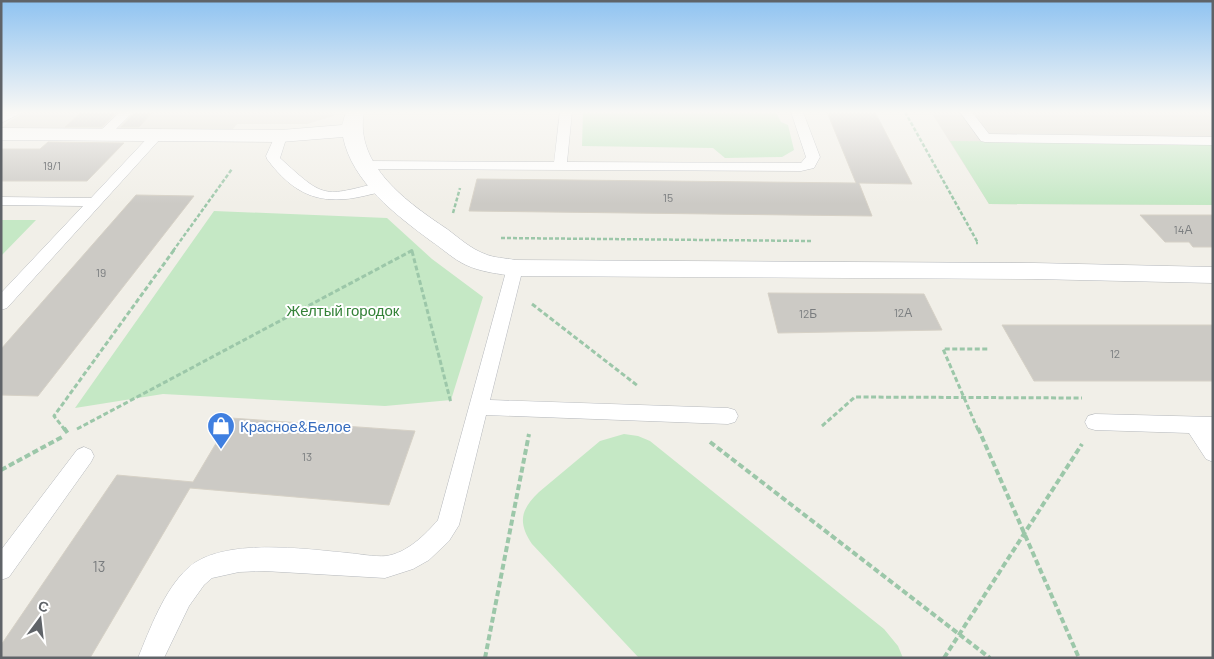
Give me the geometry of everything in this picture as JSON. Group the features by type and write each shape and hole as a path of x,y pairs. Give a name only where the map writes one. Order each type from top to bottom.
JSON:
{"street":[{"path":"355,143 356,148 366,165 381,186 401,207 474,259 492,265 513,277 1034,271 1213,275"}],"lane":[{"path":"1,304 151,143"},
{"path":"278,143 273,156 274,159 309,192 323,195 356,194 381,186"},
{"path":"560,166 563,143"},
{"path":"366,165 801,167 809,165 813,157 808,143"},
{"path":"1,200 95,202"},
{"path":"151,658 188,586 204,570 244,559 385,567 405,562 431,545 448,525 513,277"},
{"path":"479,407 728,416"},
{"path":"1095,422 1204,425 1213,453"},
{"path":"1,569 84,456"}],"path":[{"path":"923,143 978,243 968,243"},
{"path":"452,220 465,166"},
{"path":"84,456 54,416 232,169"},
{"path":"499,238 818,242"},
{"path":"1,470 412,251 451,404 479,407"},
{"path":"513,277 675,415 990,658"},
{"path":"988,349 943,348 1079,658"},
{"path":"822,426 855,396 1084,398"},
{"path":"485,658 534,409"},
{"path":"944,658 1025,535 1095,422"}],"shaded area":[{"path":"950,143 1213,143 1213,205 989,204"}],"green space":[{"path":"582,143 792,143 794,150 782,157 725,158 713,148 582,146"},
{"path":"951,143 1213,143 1213,205 989,204"},
{"name":"Желтый городок","path":"214,211 387,218 432,259 483,297 451,400 385,406 163,394 75,408"},
{"path":"1,220 36,220 1,256"},
{"path":"624,434 638,436 650,441 884,629 898,646 903,658 639,658 532,544 523,523 523,517 528,505 539,492 600,441"}],"building":[{"path":"47,143 124,143 87,181 1,181 1,149 40,149"},
{"path":"840,143 891,143 912,184 859,183 872,216 469,211 477,179 856,183"},
{"path":"136,195 194,196 38,396 1,395 1,349"},
{"path":"1140,215 1213,215 1213,247 1193,247 1189,242 1165,242"},
{"path":"768,293 924,294 942,330 778,333"},
{"path":"1002,325 1213,325 1213,381 1034,381"},
{"path":"231,418 415,431 389,505 190,488 90,658 1,658 1,645 117,475 193,482"}],"place":[{"name":"Красное&Белое","path":"221,450"}]}
